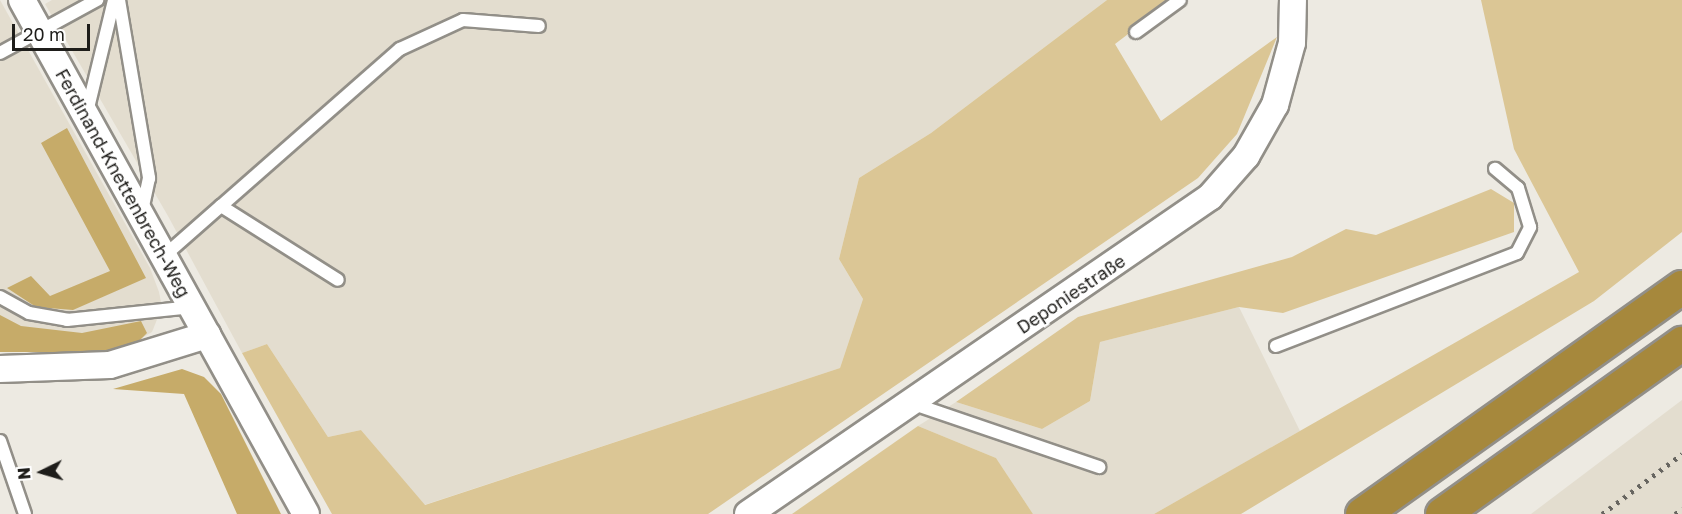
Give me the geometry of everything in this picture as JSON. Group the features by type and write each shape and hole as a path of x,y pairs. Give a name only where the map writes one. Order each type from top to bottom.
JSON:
{"highway":[{"path":"1362,514 1682,287"},
{"path":"1442,514 1682,343"}],"street":[{"name":"Ferdinand-Knettenbrech-Weg","path":"22,0 306,514"},
{"name":"Deponiestraße","path":"748,514 1174,223 1229,178 1261,134 1275,105 1292,43 1293,0"},
{"path":"0,369 110,365 207,334"}],"lane":[{"path":"0,53 40,34 97,0"},
{"path":"86,116 114,0"},
{"path":"119,0 149,178 141,215"},
{"path":"1136,32 1180,0"},
{"path":"164,256 400,49 463,20 539,26"},
{"path":"1276,346 1517,253 1530,227 1518,188 1495,169"},
{"path":"221,206 338,280"},
{"path":"0,297 29,313 67,320 192,307"},
{"path":"912,403 1099,467"},
{"path":"0,441 25,514"}],"shaded area":[{"path":"0,0 150,268 159,292 162,307 152,332 125,348 107,352 0,352"},
{"path":"52,0 1107,0 931,133 859,178 839,259 863,299 840,368 424,505 361,430 328,437 267,344 242,353 168,216 45,4"},
{"path":"1107,0 1173,0 1115,44 1161,121 1277,37 1237,134 1198,178 708,514 332,514 242,353 267,344 328,437 361,430 425,505 840,368 863,299 839,259 859,178 931,133"},
{"path":"1481,0 1682,0 1682,232 1594,301 1241,514 1154,514 1579,272 1514,149"},
{"path":"67,128 146,278 73,310 36,307 7,288 31,276 50,296 110,271 41,143"},
{"path":"1491,189 1514,203 1514,232 1283,313 1239,307 1100,342 1090,401 1042,429 956,402 1078,317 1292,257 1346,229 1376,235"},
{"path":"1239,307 1300,431 1154,514 1033,514 996,458 918,426 956,402 1042,429 1090,401 1100,342"},
{"path":"0,315 21,326 82,333 141,321 147,333 138,342 107,352 0,352"},
{"path":"182,369 204,377 221,394 281,514 237,514 184,394 113,389"},
{"path":"1682,400 1682,514 1531,514"},
{"path":"918,426 996,458 1033,514 792,514"}],"railway":[{"path":"1602,514 1682,454"},
{"path":"1675,514 1682,509"}]}
